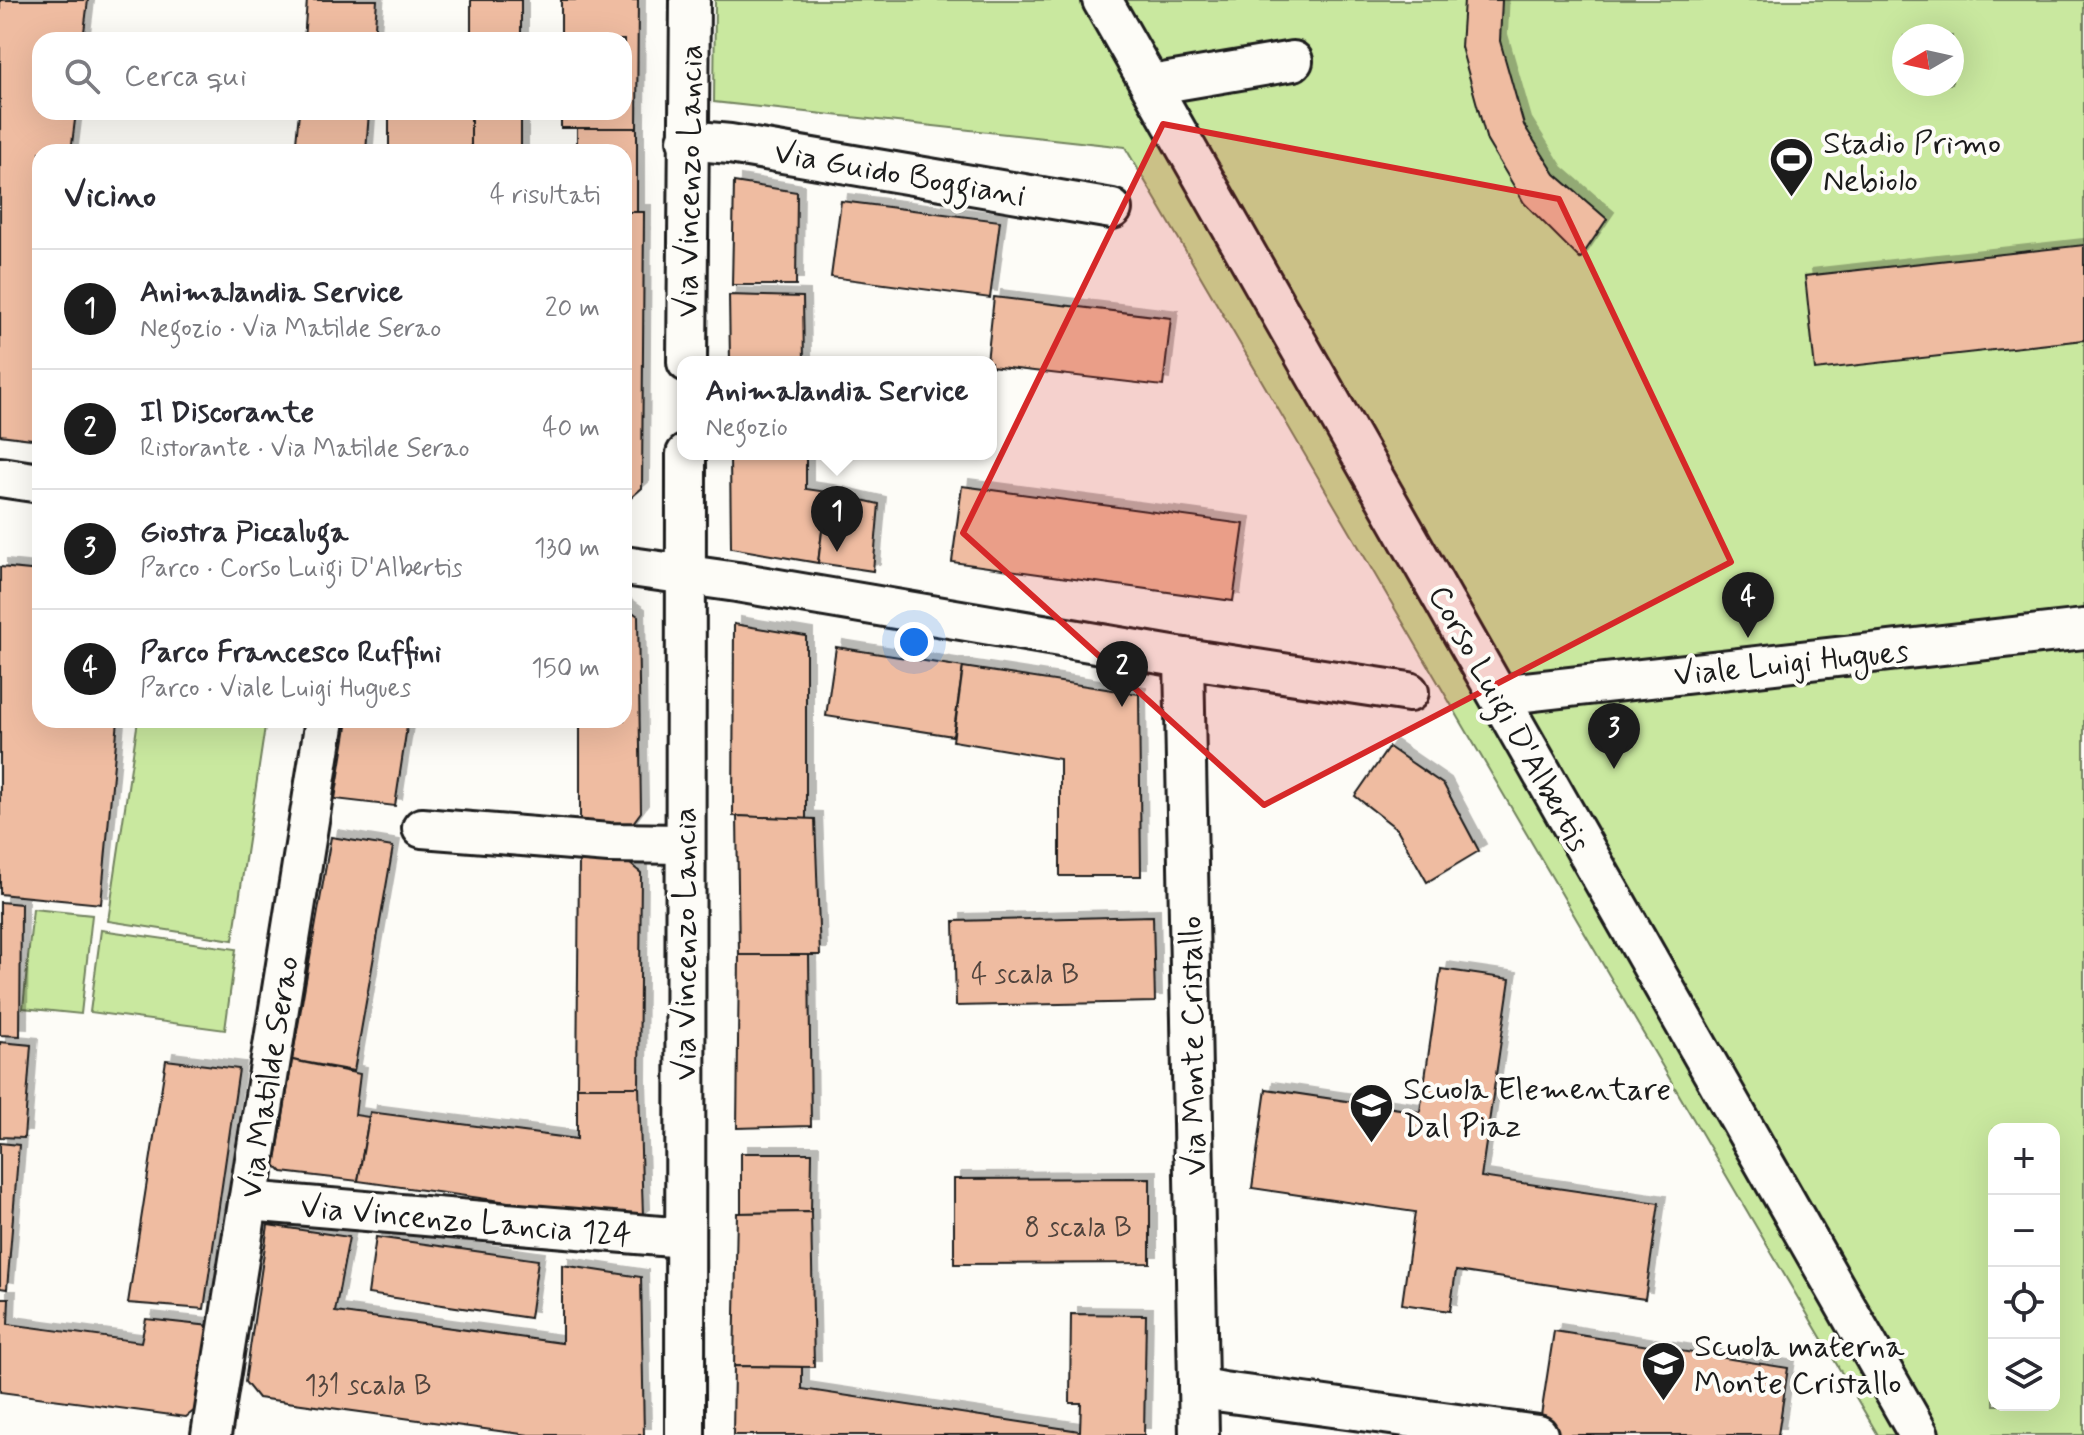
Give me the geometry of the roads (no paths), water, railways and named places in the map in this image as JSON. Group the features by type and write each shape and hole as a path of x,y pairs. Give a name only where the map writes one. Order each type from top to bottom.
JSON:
{"street":[{"name":"Via Vincenzo Lancia","path":"687,356 690,0"},
{"name":"Corso Luigi D'Albertis","path":"1102,0 1919,1435"},
{"path":"1151,85 1293,61"},
{"name":"Via Guido Boggiani","path":"687,140 730,144 1112,209"},
{"name":"Via Vincenzo Lancia","path":"685,1435 686,460"},
{"path":"0,477 32,482"},
{"path":"632,567 1409,692"},
{"name":"Viale Luigi Hugues","path":"1499,695 2084,629"},
{"name":"Via Monte Cristallo","path":"1184,658 1199,1435"},
{"name":"Via Matilde Serao","path":"211,1435 324,728"},
{"path":"422,828 609,843 684,844"},
{"name":"Via Vincenzo Lancia 124","path":"248,1201 684,1238"},
{"path":"1198,1387 1538,1435"}],"place":[{"name":"Stadio Primo Nebiolo","path":"1792,199"},
{"name":"Animalandia Service","path":"837,552"},
{"name":"Parco Francesco Ruffini","path":"1748,638"},
{"name":"Il Discorante","path":"1122,707"},
{"name":"Giostra Piccaluga","path":"1614,769"},
{"name":"Scuola Elementare Dal Piaz","path":"1372,1145"},
{"name":"Scuola materna Monte Cristallo","path":"1663,1402"}]}
